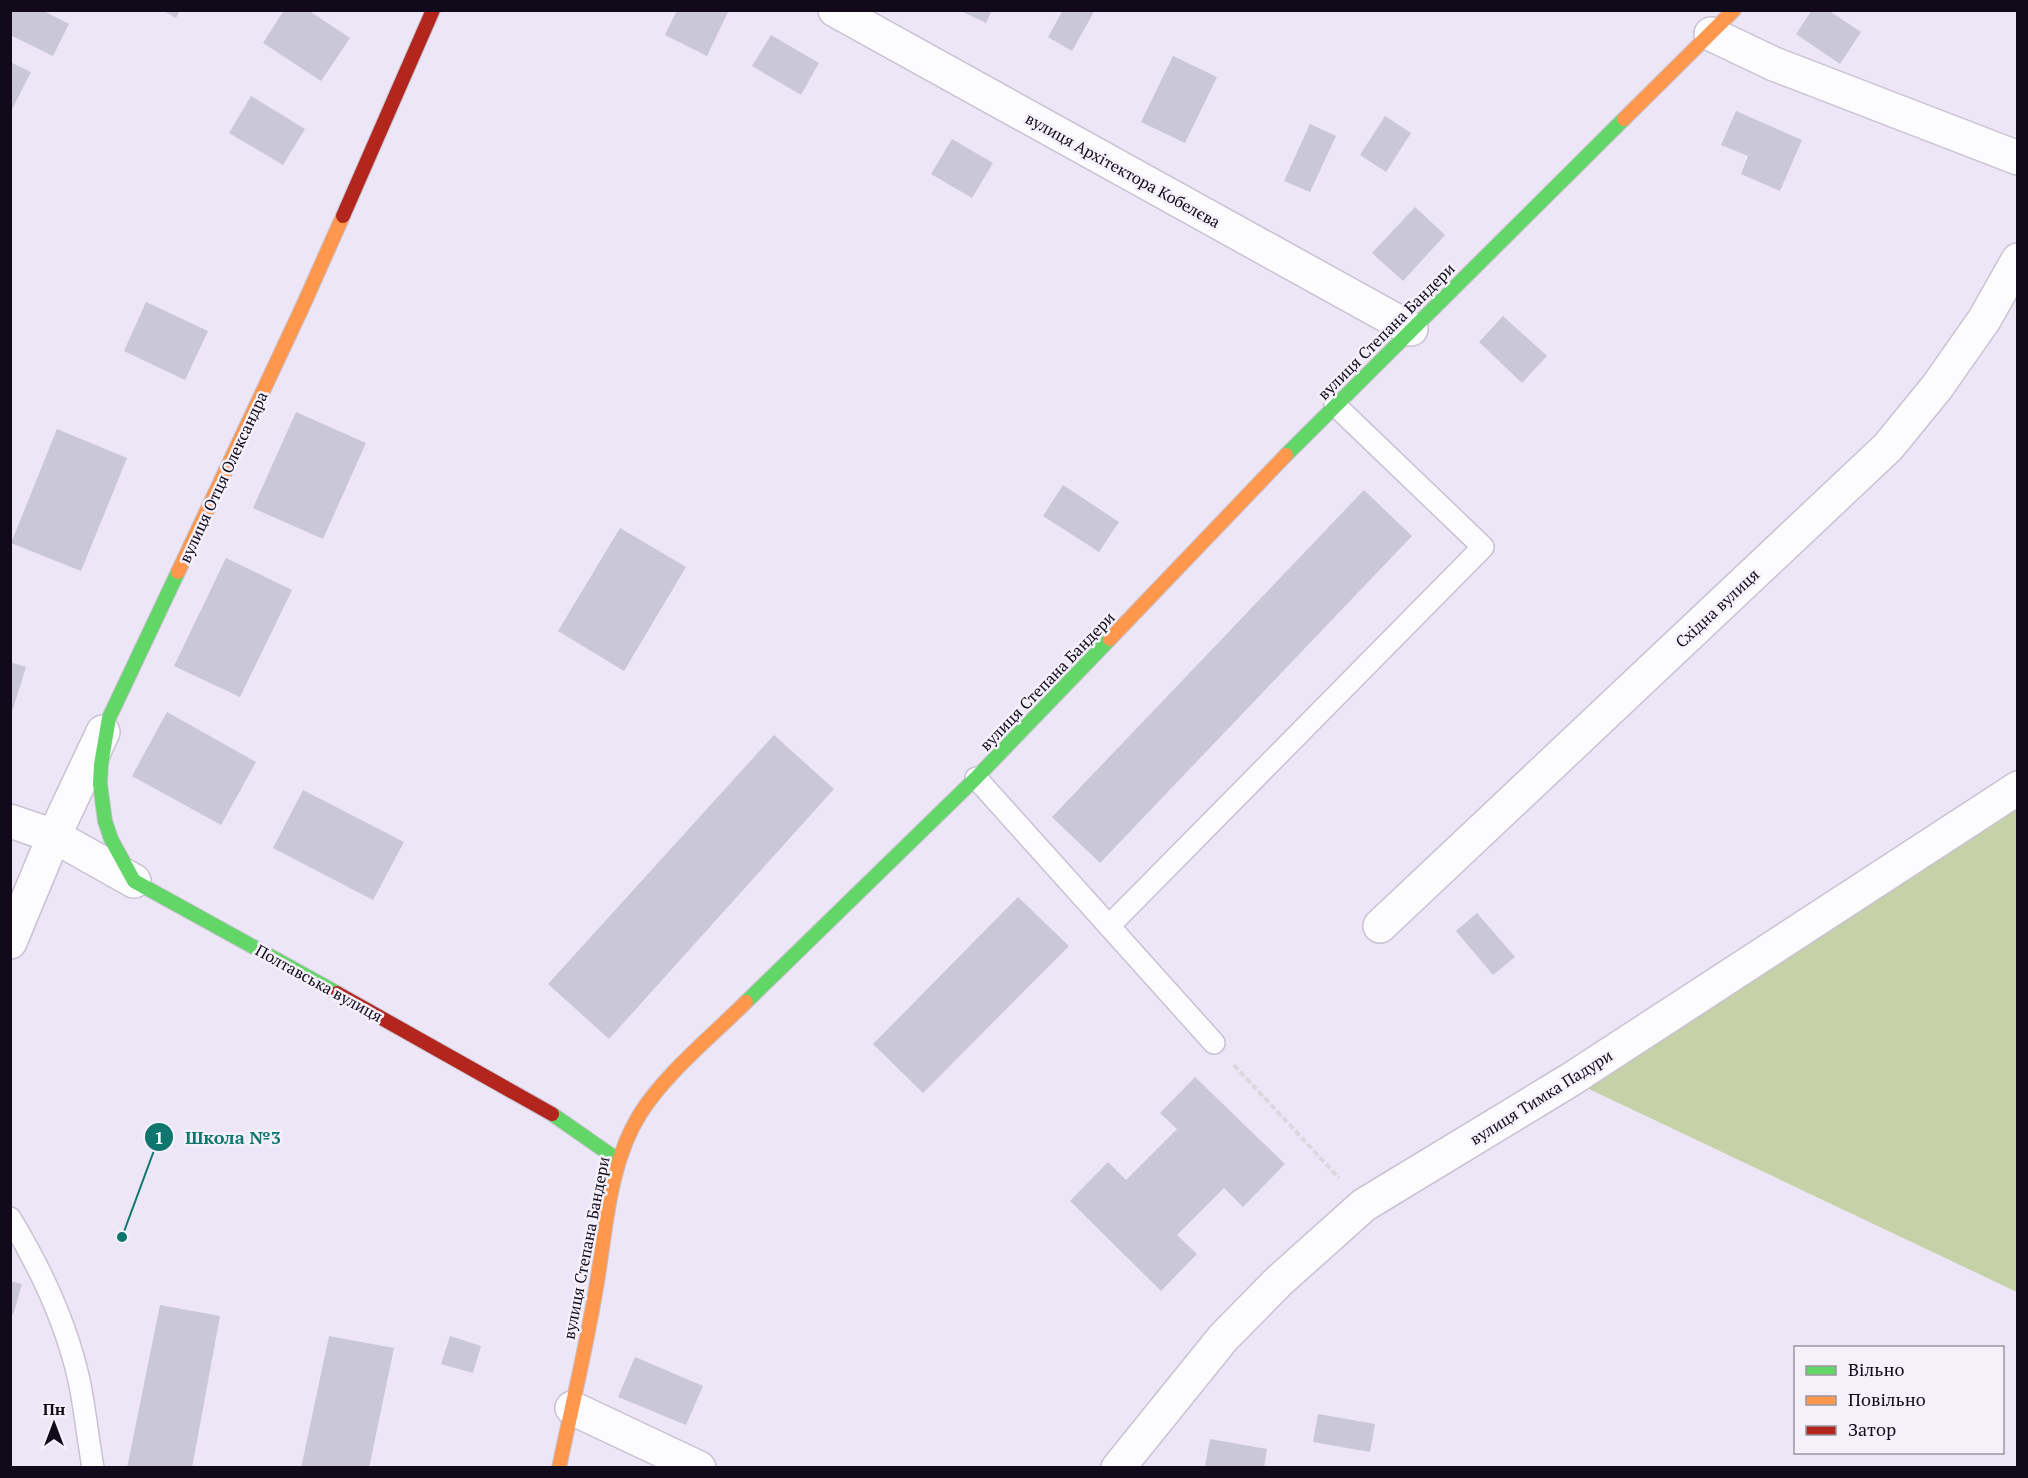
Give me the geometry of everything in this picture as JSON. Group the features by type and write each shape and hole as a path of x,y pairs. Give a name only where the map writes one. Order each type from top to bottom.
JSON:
{"street":[{"name":"вулиця Отця Олександра","path":"10,942 54,837 302,308 433,10"},
{"name":"вулиця Архітектора Кобелєва","path":"835,10 1411,329"},
{"name":"вулиця Степана Бандери","path":"559,1467 600,1267 618,1160 635,1122 656,1093 976,778 1335,405 1734,10"},
{"path":"1712,34 1774,64 2018,158"},
{"name":"Східна вулиця","path":"1380,926 1888,447 1937,387 1971,339 2018,260"},
{"path":"109,718 100,764 99,798 111,840 134,881"},
{"name":"вулиця Тимка Падури","path":"1118,1467 1223,1338 1279,1281 1364,1205 1570,1080 2018,788"},
{"name":"Полтавська вулиця","path":"10,821 54,837 520,1095 562,1120 618,1160"},
{"path":"572,1408 699,1467"}],"lane":[{"path":"1109,926 1483,547 1335,405"},
{"path":"976,778 1214,1043"},
{"path":"10,1218 35,1259 65,1332 79,1380 93,1467"}],"path":[{"path":"1214,1043 1364,1205"}],"green space":[{"path":"2017,788 2017,1292 1570,1080"}],"building":[{"path":"10,10 42,10 69,24 53,56 10,35"},
{"path":"162,10 180,10 176,18"},
{"path":"284,10 308,10 350,38 321,81 263,43"},
{"path":"677,10 729,10 707,56 665,35"},
{"path":"959,10 992,10 986,23"},
{"path":"1063,10 1095,10 1072,51 1048,37"},
{"path":"1812,10 1828,10 1861,32 1840,64 1796,34"},
{"path":"771,35 819,63 801,95 752,66"},
{"path":"1173,56 1217,77 1185,143 1141,122"},
{"path":"10,62 31,72 10,113"},
{"path":"251,96 305,129 283,165 229,133"},
{"path":"1736,111 1802,140 1780,191 1741,174 1748,156 1721,145"},
{"path":"1385,116 1411,133 1386,172 1360,155"},
{"path":"1310,124 1336,136 1310,192 1284,181"},
{"path":"952,139 993,163 972,198 931,174"},
{"path":"1415,207 1445,235 1403,281 1372,253"},
{"path":"146,302 208,331 185,380 124,351"},
{"path":"1503,316 1547,356 1522,383 1479,342"},
{"path":"296,412 366,443 323,539 253,508"},
{"path":"57,429 127,458 81,571 11,543"},
{"path":"1063,485 1119,522 1099,552 1043,516"},
{"path":"1364,490 1412,536 1100,863 1052,817"},
{"path":"620,528 686,567 624,671 558,631"},
{"path":"226,558 292,590 240,697 174,666"},
{"path":"10,662 26,667 11,715 10,715"},
{"path":"167,712 256,762 221,825 132,776"},
{"path":"774,735 834,789 609,1039 548,984"},
{"path":"303,790 404,842 373,900 273,848"},
{"path":"1018,897 1069,946 923,1093 873,1044"},
{"path":"1477,913 1515,957 1493,975 1456,931"},
{"path":"1195,1077 1285,1164 1243,1207 1224,1188 1177,1235 1197,1254 1161,1291 1070,1201 1108,1162 1126,1180 1177,1129 1160,1113"},
{"path":"10,1281 22,1284 13,1315 10,1315"},
{"path":"160,1305 220,1316 192,1468 127,1468"},
{"path":"329,1336 394,1348 369,1468 301,1468"},
{"path":"450,1336 481,1346 473,1373 441,1364"},
{"path":"635,1357 703,1386 686,1425 618,1397"},
{"path":"1318,1414 1375,1424 1370,1452 1313,1442"},
{"path":"1210,1439 1267,1449 1264,1468 1205,1466"}],"traffic: fast":[{"path":"1286,455 1624,119"},
{"path":"178,572 109,718 100,784 105,821 111,839 134,881 337,993"},
{"path":"746,1002 976,778 1110,639"},
{"path":"552,1114 618,1160"}],"traffic: slow":[{"path":"1624,119 1734,10"},
{"path":"178,572 343,216"},
{"path":"1110,639 1286,455"},
{"path":"559,1468 591,1316 609,1202 629,1135 640,1114 663,1084 746,1002"}],"traffic: jam":[{"path":"343,216 433,10"},
{"path":"337,993 552,1114"}],"place":[{"name":"Школа №3","path":"122,1237"}]}
